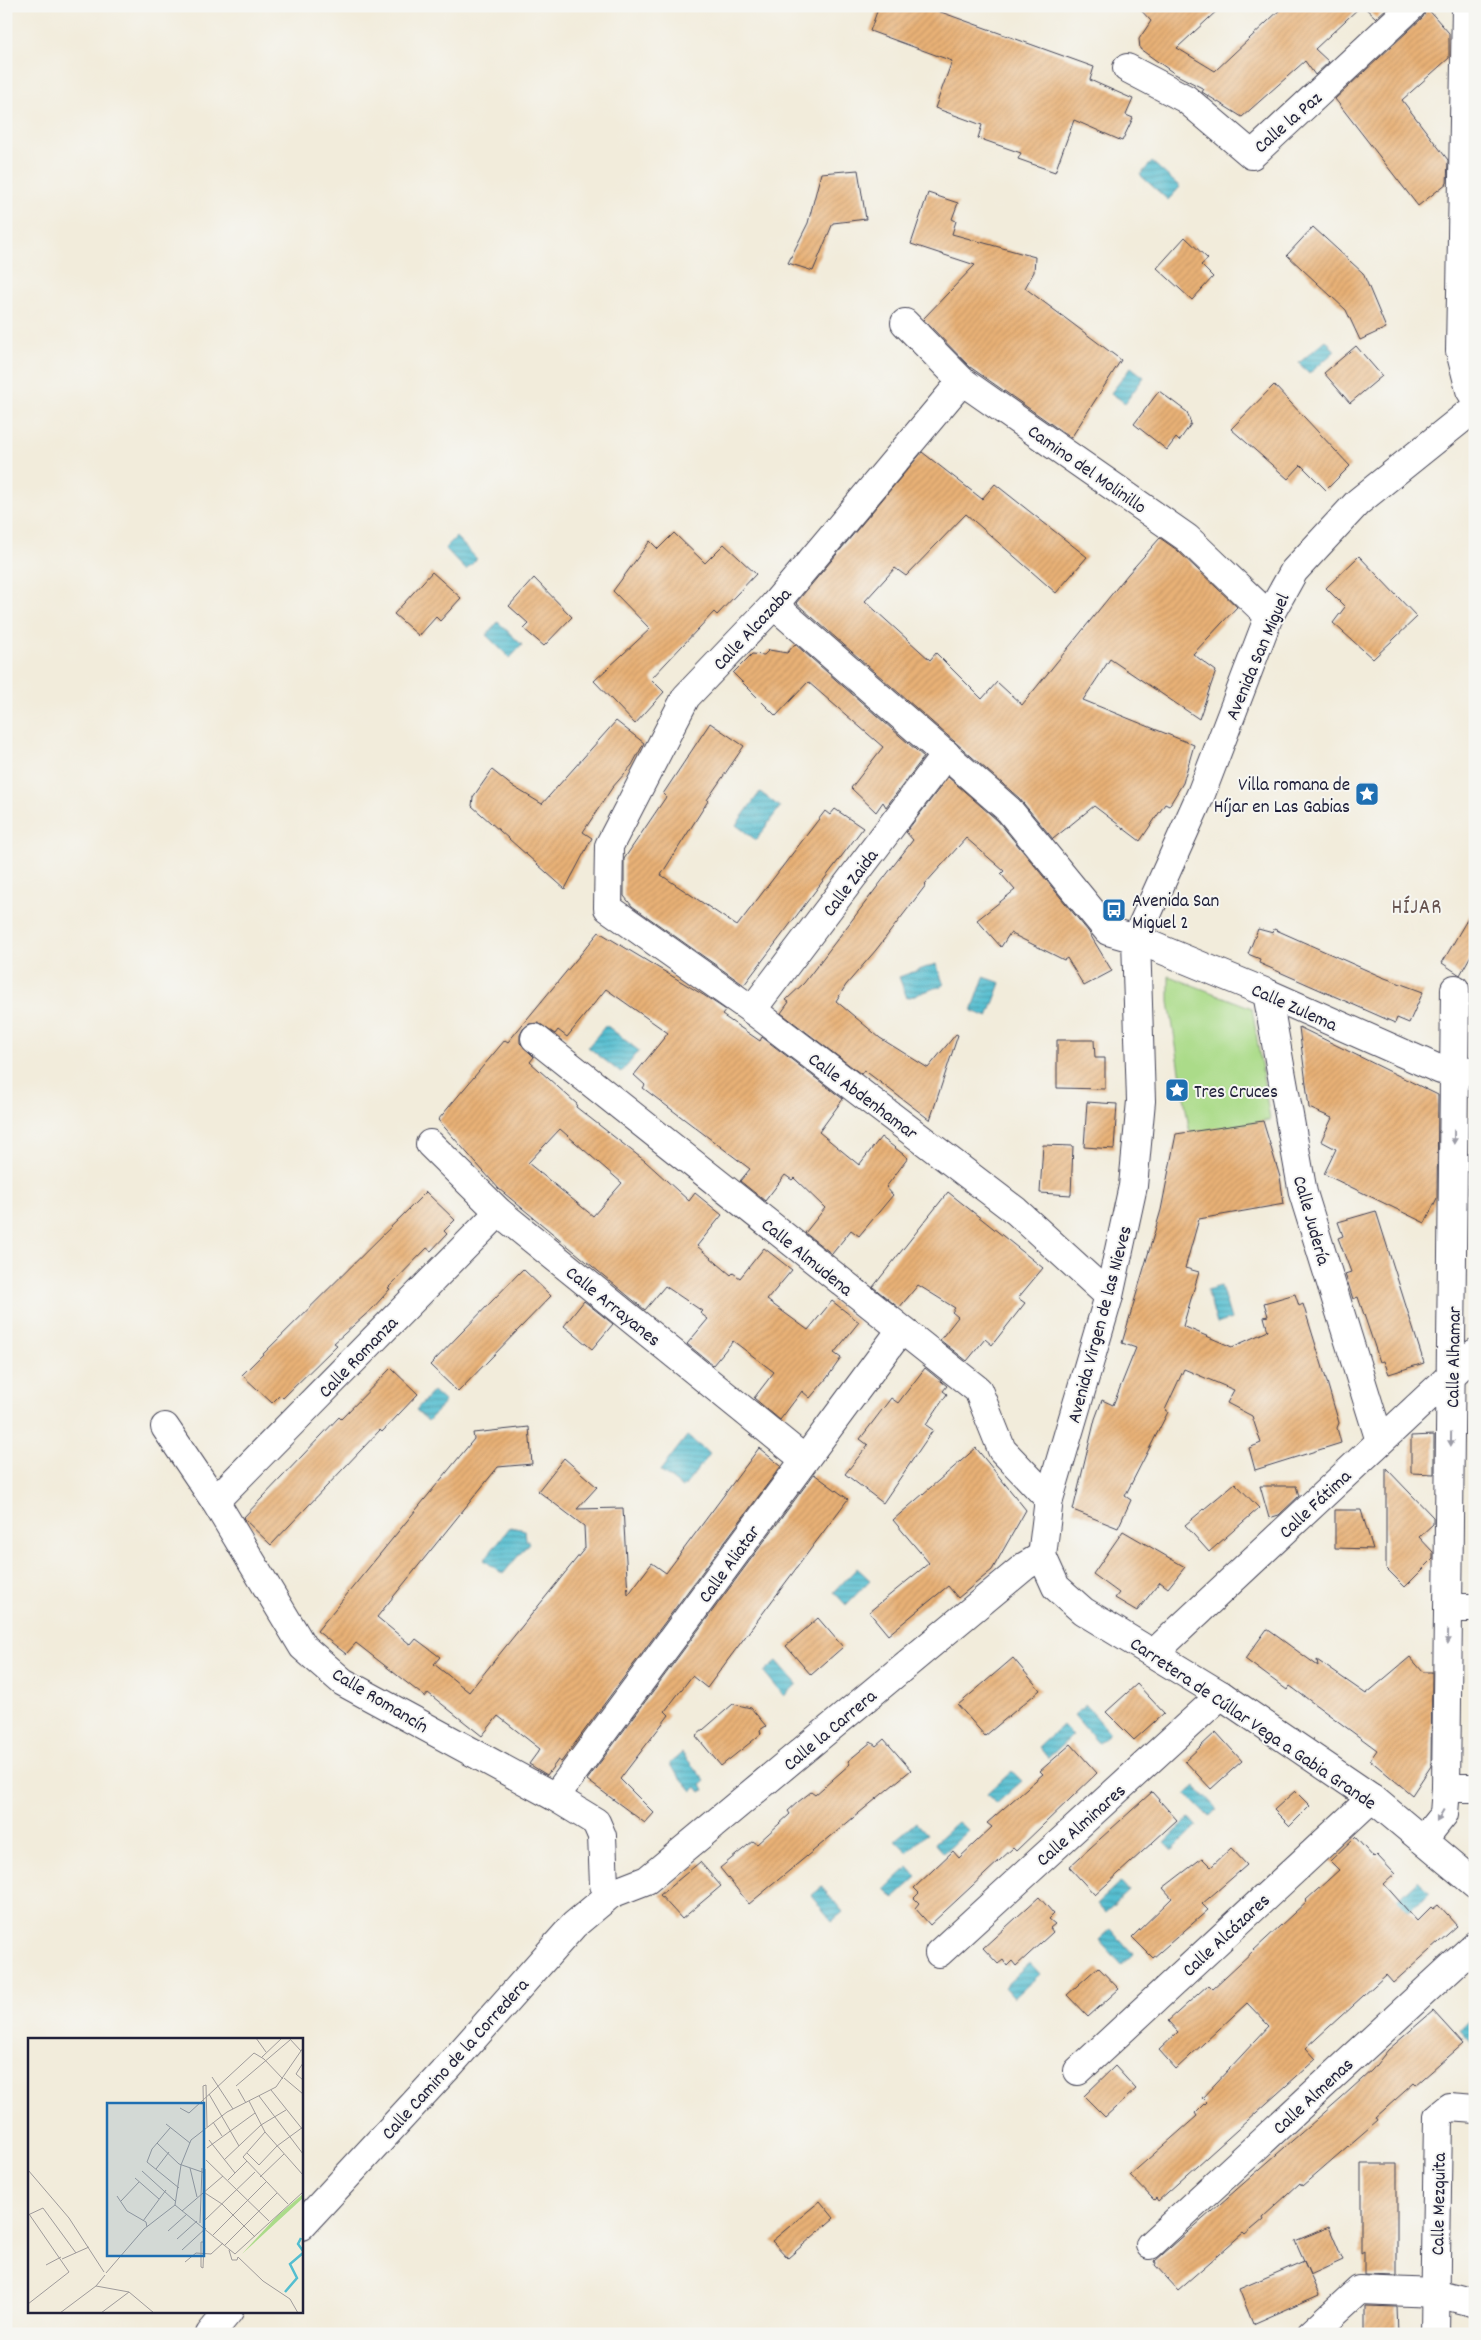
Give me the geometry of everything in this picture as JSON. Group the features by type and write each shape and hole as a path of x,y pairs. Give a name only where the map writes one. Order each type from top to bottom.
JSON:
{"street":[{"name":"Calle la Paz","path":"1127,68 1186,99 1252,155 1412,6"},
{"path":"1466,6 1460,351 1470,390 1475,398"},
{"name":"Camino del Molinillo","path":"905,323 962,381 1187,538 1269,616"},
{"name":"Calle Alcazaba","path":"608,908 609,846 686,697 774,605 962,381"},
{"name":"Avenida San Miguel","path":"1136,939 1201,794 1269,616 1294,571 1358,502 1475,408"},
{"name":"Calle Zulema","path":"774,605 1009,810 1108,931 1136,939 1267,993 1441,1070 1465,1071"},
{"name":"Calle Zaida","path":"752,1010 946,754"},
{"name":"Calle Abdenhamar","path":"608,908 752,1010 1016,1211 1109,1296"},
{"name":"Avenida Virgen de las Nieves","path":"1042,1556 1049,1499 1109,1296 1133,1186 1141,1101 1136,939"},
{"name":"Calle Alhamar","path":"1423,1840 1444,1814 1462,1608 1452,1373 1465,1107 1465,1071 1455,989"},
{"name":"Calle Judería","path":"1267,993 1303,1193 1380,1441"},
{"name":"Calle Almudena","path":"535,1038 978,1390 1002,1450 1049,1499"},
{"name":"Calle Arrayanes","path":"430,1144 499,1212 804,1459"},
{"name":"Calle Romanza","path":"215,1501 499,1212"},
{"name":"Calle Aliatar","path":"555,1797 804,1459 902,1330"},
{"name":"Calle Fátima","path":"1154,1653 1475,1353"},
{"name":"Calle Romancín","path":"165,1427 215,1501 303,1647 343,1682 555,1797 596,1822 602,1836 604,1884 611,1894"},
{"name":"Carretera de Cúllar Vega a Gabia Grande","path":"1042,1556 1056,1587 1082,1611 1221,1695 1372,1798 1475,1884"},
{"name":"Calle la Carrera","path":"611,1894 647,1880 1025,1566 1042,1556"},
{"name":"Calle Alminares","path":"939,1953 1221,1695"},
{"path":"1446,1788 1475,1788"},
{"name":"Calle Alcázares","path":"1078,2071 1372,1798"},
{"name":"Calle Camino de la Corredera","path":"302,2225 448,2067 574,1925 611,1894"},
{"name":"Calle Almenas","path":"1150,2246 1475,1945"},
{"name":"Calle Mezquita","path":"1436,2334 1438,2116 1450,2107 1475,2109"},
{"path":"1311,2334 1359,2290 1436,2293 1475,2302"},
{"path":"210,2334 228,2312"}],"green space":[{"path":"1169,976 1252,1008 1270,1120 1190,1134 1169,1002"}],"water":[{"path":"1152,162 1180,187 1168,200 1140,175"},
{"path":"1326,340 1335,351 1309,374 1299,363"},
{"path":"1131,367 1144,377 1125,403 1111,393"},
{"path":"456,537 477,559 466,570 445,548"},
{"path":"498,622 522,645 510,658 486,635"},
{"path":"760,792 780,807 756,840 736,825"},
{"path":"936,964 944,985 907,998 899,977"},
{"path":"984,977 1001,983 988,1017 972,1011"},
{"path":"606,1025 639,1051 621,1073 588,1047"},
{"path":"1221,1286 1231,1319 1217,1324 1207,1290"},
{"path":"433,1391 445,1402 428,1421 416,1410"},
{"path":"687,1436 710,1454 683,1488 660,1471"},
{"path":"510,1527 525,1530 526,1539 529,1543 503,1574 484,1560"},
{"path":"857,1568 870,1580 846,1605 834,1592"},
{"path":"777,1661 797,1684 784,1696 764,1672"},
{"path":"1086,1705 1110,1733 1098,1743 1074,1715"},
{"path":"1063,1725 1073,1735 1048,1758 1039,1747"},
{"path":"682,1753 705,1781 701,1784 704,1790 701,1792 697,1787 692,1791 669,1764"},
{"path":"1012,1771 1022,1781 996,1804 987,1794"},
{"path":"1195,1786 1217,1809 1209,1817 1186,1794"},
{"path":"1190,1818 1197,1826 1173,1850 1165,1842"},
{"path":"916,1822 927,1834 907,1852 895,1840"},
{"path":"958,1822 968,1831 944,1853 935,1843"},
{"path":"908,1867 917,1877 894,1898 885,1889"},
{"path":"1418,1879 1430,1892 1408,1912 1397,1899"},
{"path":"1121,1882 1129,1891 1105,1913 1097,1904"},
{"path":"822,1887 843,1912 832,1921 811,1896"},
{"path":"1111,1929 1133,1954 1121,1965 1099,1940"},
{"path":"1030,1963 1040,1974 1014,1998 1004,1987"},
{"path":"1472,2018 1475,2022 1475,2047 1460,2030"}],"building":[{"path":"879,6 924,6 1094,67 1090,80 1133,99 1126,115 1133,118 1122,141 1074,120 1055,172 1018,159 1021,153 978,138 982,125 935,108 952,61 870,31"},
{"path":"1137,6 1222,6 1177,48 1215,71 1284,6 1361,6 1315,49 1329,62 1315,75 1305,61 1242,117 1202,92 1204,89 1175,74 1140,49 1139,39 1151,21"},
{"path":"1363,6 1389,6 1376,18"},
{"path":"1427,8 1449,33 1449,58 1402,100 1448,160 1447,183 1418,206 1335,99 1423,17"},
{"path":"858,170 866,219 833,223 813,271 788,263 808,223 821,173"},
{"path":"928,193 958,203 952,219 956,221 952,234 1035,257 1034,272 1025,288 1121,360 1071,438 970,367 923,319 975,265 911,244"},
{"path":"1313,227 1363,273 1386,328 1360,340 1346,310 1287,255"},
{"path":"1185,237 1208,259 1201,265 1213,277 1192,300 1157,268"},
{"path":"1356,346 1382,376 1350,403 1324,373"},
{"path":"1274,385 1350,466 1326,490 1301,465 1288,479 1231,429"},
{"path":"1159,391 1187,412 1191,424 1179,441 1176,438 1167,450 1134,424"},
{"path":"922,452 982,499 995,484 1087,557 1056,593 966,514 906,576 895,568 865,601 930,660 936,653 982,699 997,682 1022,705 1128,574 1160,538 1177,550 1237,607 1193,654 1216,671 1199,719 1110,659 1083,700 1194,745 1183,783 1169,806 1165,804 1140,841 1094,806 1053,839 1019,798 796,603"},
{"path":"674,533 705,563 724,544 756,574 717,615 714,612 651,679 664,692 635,724 594,681 650,629 613,591 650,541 658,549"},
{"path":"1359,556 1417,617 1373,659 1333,623 1345,607 1326,588"},
{"path":"432,572 461,598 440,621 436,617 419,636 394,614"},
{"path":"534,578 572,617 544,646 524,629 529,624 509,606"},
{"path":"795,644 924,757 886,807 883,802 876,812 851,788 883,747 808,682 776,716 733,673 752,654 764,655 769,650 787,653"},
{"path":"616,721 644,743 632,765 612,788 583,832 592,838 565,889 472,806 473,797 492,770 512,786 542,804"},
{"path":"710,723 744,746 707,800 661,875 737,926 825,811 830,815 835,809 863,828 744,985 632,906 624,896 624,859 666,797 663,794"},
{"path":"948,777 998,821 1088,931 1112,971 1084,986 1067,958 1064,960 1010,933 1001,947 977,920 1015,890 1001,874 1004,871 966,838 925,884 876,950 846,985 836,1001 880,1038 928,1068 956,1034 958,1035 930,1120 864,1070 861,1074 781,1013 789,1002 786,1000 804,983 913,840 906,832"},
{"path":"1475,906 1475,948 1460,975 1442,963"},
{"path":"1258,929 1273,933 1274,929 1382,977 1423,992 1409,1023 1397,1018 1395,1023 1259,963 1260,959 1248,954"},
{"path":"599,932 726,1010 722,1015 760,1041 762,1037 843,1099 819,1132 859,1165 881,1137 908,1158 886,1187 893,1195 859,1236 851,1230 832,1254 805,1233 825,1208 794,1178 792,1180 785,1175 765,1201 740,1181 750,1169 643,1088 645,1085 634,1075 668,1033 606,989 567,1037 558,1030 555,1034 538,1023 529,1024 520,1035 520,1043 534,1057 530,1062 577,1104 576,1107 645,1161 689,1201 695,1193 722,1215 697,1246 731,1275 733,1273 740,1278 764,1248 792,1270 767,1300 808,1330 832,1301 859,1322 834,1353 841,1358 810,1398 802,1391 780,1420 754,1398 774,1372 733,1341 713,1365 687,1344 708,1319 700,1313 702,1311 665,1286 645,1310 499,1189 438,1120 505,1040 508,1042","holes":["560,1129 622,1183 593,1216 528,1163"]},
{"path":"1299,1027 1438,1095 1437,1198 1425,1223 1324,1174 1336,1149 1321,1141 1332,1118 1309,1108"},
{"path":"1057,1040 1094,1040 1095,1058 1105,1058 1105,1089 1057,1088"},
{"path":"1087,1102 1117,1104 1114,1149 1084,1147"},
{"path":"1263,1121 1280,1177 1284,1204 1199,1219 1185,1268 1199,1272 1183,1326 1232,1347 1268,1331 1264,1317 1268,1316 1264,1303 1295,1294 1299,1306 1303,1304 1322,1365 1339,1423 1337,1428 1341,1443 1255,1470 1249,1448 1261,1443 1252,1416 1227,1403 1234,1390 1184,1369 1165,1410 1168,1412 1125,1496 1131,1500 1118,1528 1073,1510 1095,1419 1102,1400 1113,1405 1136,1348 1122,1343 1161,1210 1176,1134"},
{"path":"1043,1145 1073,1146 1071,1195 1040,1193"},
{"path":"426,1192 455,1220 444,1231 447,1234 431,1251 427,1248 388,1288 390,1289 373,1308 334,1343 337,1345 283,1398 280,1395 272,1403 242,1375"},
{"path":"948,1192 1043,1268 1018,1298 1025,1303 992,1345 985,1339 967,1361 940,1340 958,1317 952,1312 955,1308 918,1285 899,1308 873,1287"},
{"path":"1376,1211 1424,1363 1389,1374 1384,1361 1380,1362 1358,1297 1353,1299 1345,1274 1351,1272 1338,1238 1343,1236 1338,1222"},
{"path":"523,1269 551,1296 458,1392 430,1365"},
{"path":"584,1301 613,1324 592,1349 564,1326"},
{"path":"391,1368 418,1394 382,1432 380,1430 271,1545 243,1518 339,1417 341,1419"},
{"path":"925,1368 947,1386 943,1391 947,1394 926,1425 933,1430 883,1503 845,1474 868,1445 860,1439 891,1398 898,1403"},
{"path":"529,1427 532,1464 498,1467 377,1617 411,1645 416,1639 440,1657 434,1664 469,1692 585,1548 584,1526 538,1491 564,1458 597,1487 577,1509 623,1508 628,1595 652,1563 666,1573 759,1448 781,1466 561,1762 558,1760 547,1775 529,1764 540,1749 498,1716 482,1736 428,1693 425,1697 356,1643 346,1654 317,1631 474,1439 473,1433"},
{"path":"1434,1435 1434,1474 1411,1473 1411,1436"},
{"path":"976,1448 1026,1510 992,1570 958,1598 948,1586 888,1635 869,1612 929,1563 893,1520"},
{"path":"1386,1468 1433,1517 1433,1524 1419,1537 1433,1552 1433,1559 1405,1587 1386,1568"},
{"path":"814,1474 848,1499 707,1688 692,1676 665,1711 669,1715 620,1779 654,1813 645,1823 587,1780"},
{"path":"1235,1483 1259,1508 1209,1552 1185,1525"},
{"path":"1260,1486 1296,1486 1299,1496 1279,1515 1269,1518"},
{"path":"1335,1510 1361,1510 1373,1549 1335,1548"},
{"path":"1123,1531 1185,1567 1168,1588 1160,1582 1137,1611 1115,1598 1119,1593 1093,1574"},
{"path":"818,1618 843,1647 811,1675 786,1646"},
{"path":"1267,1629 1318,1666 1317,1660 1366,1694 1410,1657 1423,1672 1432,1672 1431,1766 1412,1795 1370,1760 1377,1750 1290,1686 1287,1690 1245,1659"},
{"path":"1013,1658 1040,1690 985,1736 958,1705"},
{"path":"1137,1684 1164,1713 1134,1740 1106,1712"},
{"path":"733,1704 751,1708 766,1726 760,1730 761,1734 721,1766 696,1736"},
{"path":"1216,1732 1242,1761 1211,1789 1185,1761"},
{"path":"884,1739 911,1770 749,1904 720,1868 753,1841 757,1844 790,1814 788,1811 798,1802 811,1792 815,1795 850,1764 848,1761 871,1742 876,1746"},
{"path":"1071,1744 1097,1773 1016,1851 1013,1848 930,1925 915,1908 919,1903 914,1898 919,1893 914,1888 953,1851 959,1858 992,1827 987,1823 1043,1774 1040,1771"},
{"path":"1295,1791 1310,1806 1290,1826 1274,1810"},
{"path":"1152,1792 1177,1820 1095,1895 1069,1867"},
{"path":"1355,1837 1374,1858 1377,1855 1395,1874 1384,1884 1417,1921 1431,1907 1433,1909 1438,1905 1457,1926 1393,1983 1386,1975 1306,2048 1316,2059 1158,2201 1156,2198 1154,2200 1130,2175 1197,2116 1195,2113 1206,2102 1202,2098 1269,2026 1247,2003 1176,2069 1159,2050 1178,2032 1168,2021 1208,1985 1212,1989 1339,1870 1330,1861"},
{"path":"1231,1848 1247,1865 1202,1904 1208,1910 1153,1958 1132,1937 1172,1898 1163,1888 1202,1858 1211,1867"},
{"path":"700,1862 721,1886 682,1919 660,1895"},
{"path":"1039,1897 1054,1914 1049,1919 1055,1924 1050,1928 1053,1932 1016,1966 1012,1961 1007,1966 1003,1960 998,1964 983,1948"},
{"path":"1098,1967 1119,1989 1088,2017 1067,1995"},
{"path":"1433,2011 1463,2044 1416,2085 1414,2083 1376,2117 1378,2120 1302,2186 1300,2183 1263,2217 1264,2219 1245,2235 1243,2233 1178,2290 1155,2265 1155,2261 1341,2098 1372,2070 1388,2050"},
{"path":"1115,2066 1136,2089 1105,2117 1084,2096"},
{"path":"1361,2164 1397,2164 1397,2276 1364,2275 1364,2251 1361,2253"},
{"path":"820,2201 834,2218 788,2258 772,2241"},
{"path":"1329,2227 1343,2260 1310,2275 1295,2241"},
{"path":"1304,2261 1319,2295 1253,2324 1239,2289"},
{"path":"1365,2306 1397,2307 1398,2334 1365,2334"}],"place":[{"name":"Villa romana de Híjar en Las Gabias","path":"1367,794"},
{"name":"Avenida San Miguel 2","path":"1114,910"},
{"name":"Tres Cruces","path":"1177,1090"}],"district":[{"name":"HÍJAR","path":"1417,906"}]}
